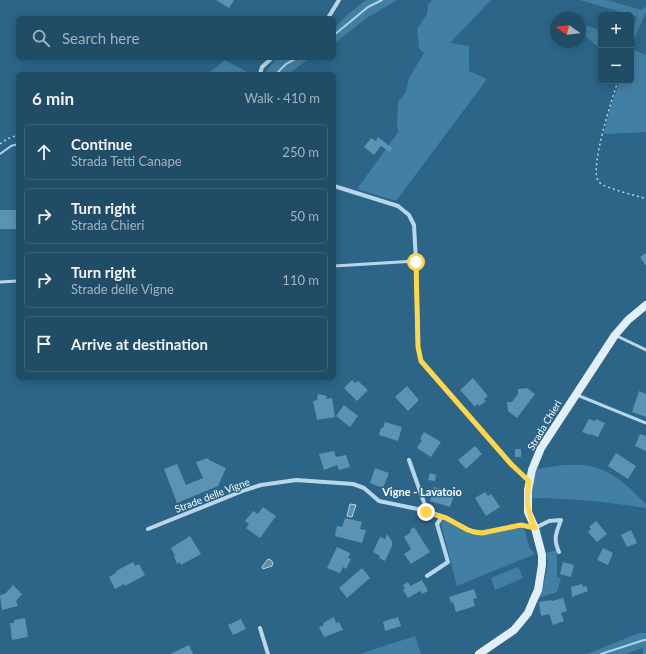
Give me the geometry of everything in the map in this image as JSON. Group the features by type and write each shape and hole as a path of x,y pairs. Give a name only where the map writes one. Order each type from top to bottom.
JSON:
{"main road":[{"name":"Strada Chieri","path":"479,654 514,630 528,613 538,590 542,555 535,528 528,512 527,500 529,481 541,448 615,335 628,320 646,305"}],"street":[{"path":"329,16 339,0"},
{"path":"261,72 262,67 270,60"},
{"path":"336,187 398,206 409,215 414,225 418,347 421,361 511,464 529,481"},
{"path":"409,460 426,512"},
{"name":"Strade delle Vigne","path":"148,529 245,490 261,485 296,480 353,484 364,488 379,501 426,512 442,517 468,530 482,533 521,525 535,528"},
{"path":"427,576 448,562 438,524 442,517"},
{"path":"535,528 549,521 561,520 555,543 559,552"},
{"path":"260,628 268,654"}],"lane":[{"path":"336,266 416,262"},
{"path":"0,282 16,281"},
{"path":"615,335 646,350"},
{"name":"Strada Chieri","path":"575,395 646,423"}],"path":[{"path":"617,84 607,112 602,133 596,167 596,177 600,183 646,199"},
{"path":"0,144 7,139 16,136"}],"shaded area":[{"path":"366,0 397,0 365,19 336,42 336,27 347,15"},
{"path":"432,0 491,0 450,43 469,46 469,71 487,79 396,201 357,189 399,131 397,128 398,102 406,92 409,78 424,53 419,48 417,29 427,14 428,5"},
{"path":"580,0 607,0 641,10 646,7 646,12 634,39 634,26 637,17 634,16 634,12 620,12"},
{"path":"586,26 598,29 598,47 586,37"},
{"path":"634,50 646,55 646,132 604,134 609,112 619,84 634,84"},
{"path":"225,60 247,72 210,72"},
{"path":"276,60 307,60 291,72 266,72"},
{"path":"564,465 583,465 601,469 610,473 625,484 646,504 646,508 589,501 531,498 532,484 537,469"},
{"path":"350,504 356,505 352,517 347,516"},
{"path":"444,520 469,533 481,534 522,528 525,531 529,547 535,554 457,586 441,524"},
{"path":"557,550 557,577 561,578 557,592 539,598 548,564 546,553"},
{"path":"268,559 273,563 272,566 263,569 262,567"},
{"path":"518,567 523,578 495,590 491,578"},
{"path":"639,633 646,633 646,654 643,654 643,648 625,654 587,654"},
{"path":"415,636 421,654 360,654"}],"building":[{"path":"216,0 234,0 229,8"},
{"path":"378,137 393,149 390,152 381,146 374,155 364,147 371,138 376,141"},
{"path":"0,210 16,210 16,229 0,229"},
{"path":"646,253 646,266 640,257"},
{"path":"473,378 488,396 484,399 486,401 479,406 477,404 475,407 460,390"},
{"path":"352,380 355,383 358,381 368,390 357,401 344,388"},
{"path":"407,386 419,400 408,411 395,397"},
{"path":"527,388 535,394 517,418 508,411 507,402 512,402 518,394 518,389"},
{"path":"639,391 646,394 646,417 632,412"},
{"path":"318,394 327,396 326,399 332,398 335,417 317,420 313,401 317,400"},
{"path":"344,405 358,416 350,427 336,416"},
{"path":"589,419 595,421 596,419 605,423 598,437 582,432"},
{"path":"385,422 402,427 398,441 379,435"},
{"path":"424,432 441,442 431,457 417,448 422,440 420,439"},
{"path":"640,434 646,436 646,451 635,446"},
{"path":"475,446 482,454 466,469 458,460"},
{"path":"515,449 521,449 521,457 515,457"},
{"path":"334,451 336,457 346,455 350,467 339,470 337,465 324,470 319,454"},
{"path":"616,453 636,466 628,479 608,466"},
{"path":"208,458 209,460 226,468 218,486 177,503 164,469 177,464 186,485 203,478 196,462"},
{"path":"375,468 389,473 383,488 370,483"},
{"path":"430,473 436,475 435,481 428,480"},
{"path":"434,487 455,493 450,507 430,501"},
{"path":"485,492 488,496 491,494 500,507 486,516 475,498"},
{"path":"263,507 276,516 260,538 246,528 249,524 245,521 253,511 258,514"},
{"path":"345,518 362,522 360,529 366,530 362,543 335,536 337,526 342,527"},
{"path":"596,521 607,534 597,542 588,532 591,529 589,527"},
{"path":"414,527 430,552 411,564 404,554 411,549 404,537 411,532 410,530"},
{"path":"631,530 637,543 627,547 621,535"},
{"path":"387,534 392,541 392,546 385,561 373,552 380,537 385,539"},
{"path":"190,536 201,554 181,565 180,562 177,564 171,548"},
{"path":"337,547 350,553 348,558 351,559 346,569 343,567 340,573 327,568"},
{"path":"603,548 613,553 608,565 597,560"},
{"path":"133,562 135,566 139,564 145,575 125,586 124,584 115,589 109,577 117,572 116,571"},
{"path":"563,562 574,565 571,577 560,574"},
{"path":"362,568 370,578 347,598 339,588"},
{"path":"422,580 428,591 422,594 420,591 408,598 403,590 405,589 403,585 408,582 410,586"},
{"path":"582,584 583,587 586,586 588,591 572,597 571,587"},
{"path":"13,585 22,594 16,601 18,606 2,610 0,595 5,594"},
{"path":"474,589 477,598 473,599 475,606 456,612 453,602 451,603 449,597"},
{"path":"563,598 567,611 561,613 564,621 553,625 549,614 541,616 539,602"},
{"path":"334,617 336,623 339,622 343,630 324,637 319,627"},
{"path":"398,617 401,626 385,631 383,622"},
{"path":"25,618 28,637 12,640 10,623 14,623 14,620"},
{"path":"241,619 246,629 233,635 228,625"},
{"path":"189,645 193,654 170,654"}],"waterway":[{"path":"336,33 368,7 382,0"},
{"path":"278,72 286,64 293,60"},
{"path":"0,154 11,146 16,145"},
{"path":"601,654 646,640"}],"district":[{"name":"Vigne - Lavatoio","path":"422,492"}],"route":[{"path":"416,262 418,347 421,361 511,464 529,481 527,500 528,512 535,528 521,525 482,533 474,532 446,518 426,512"}]}
